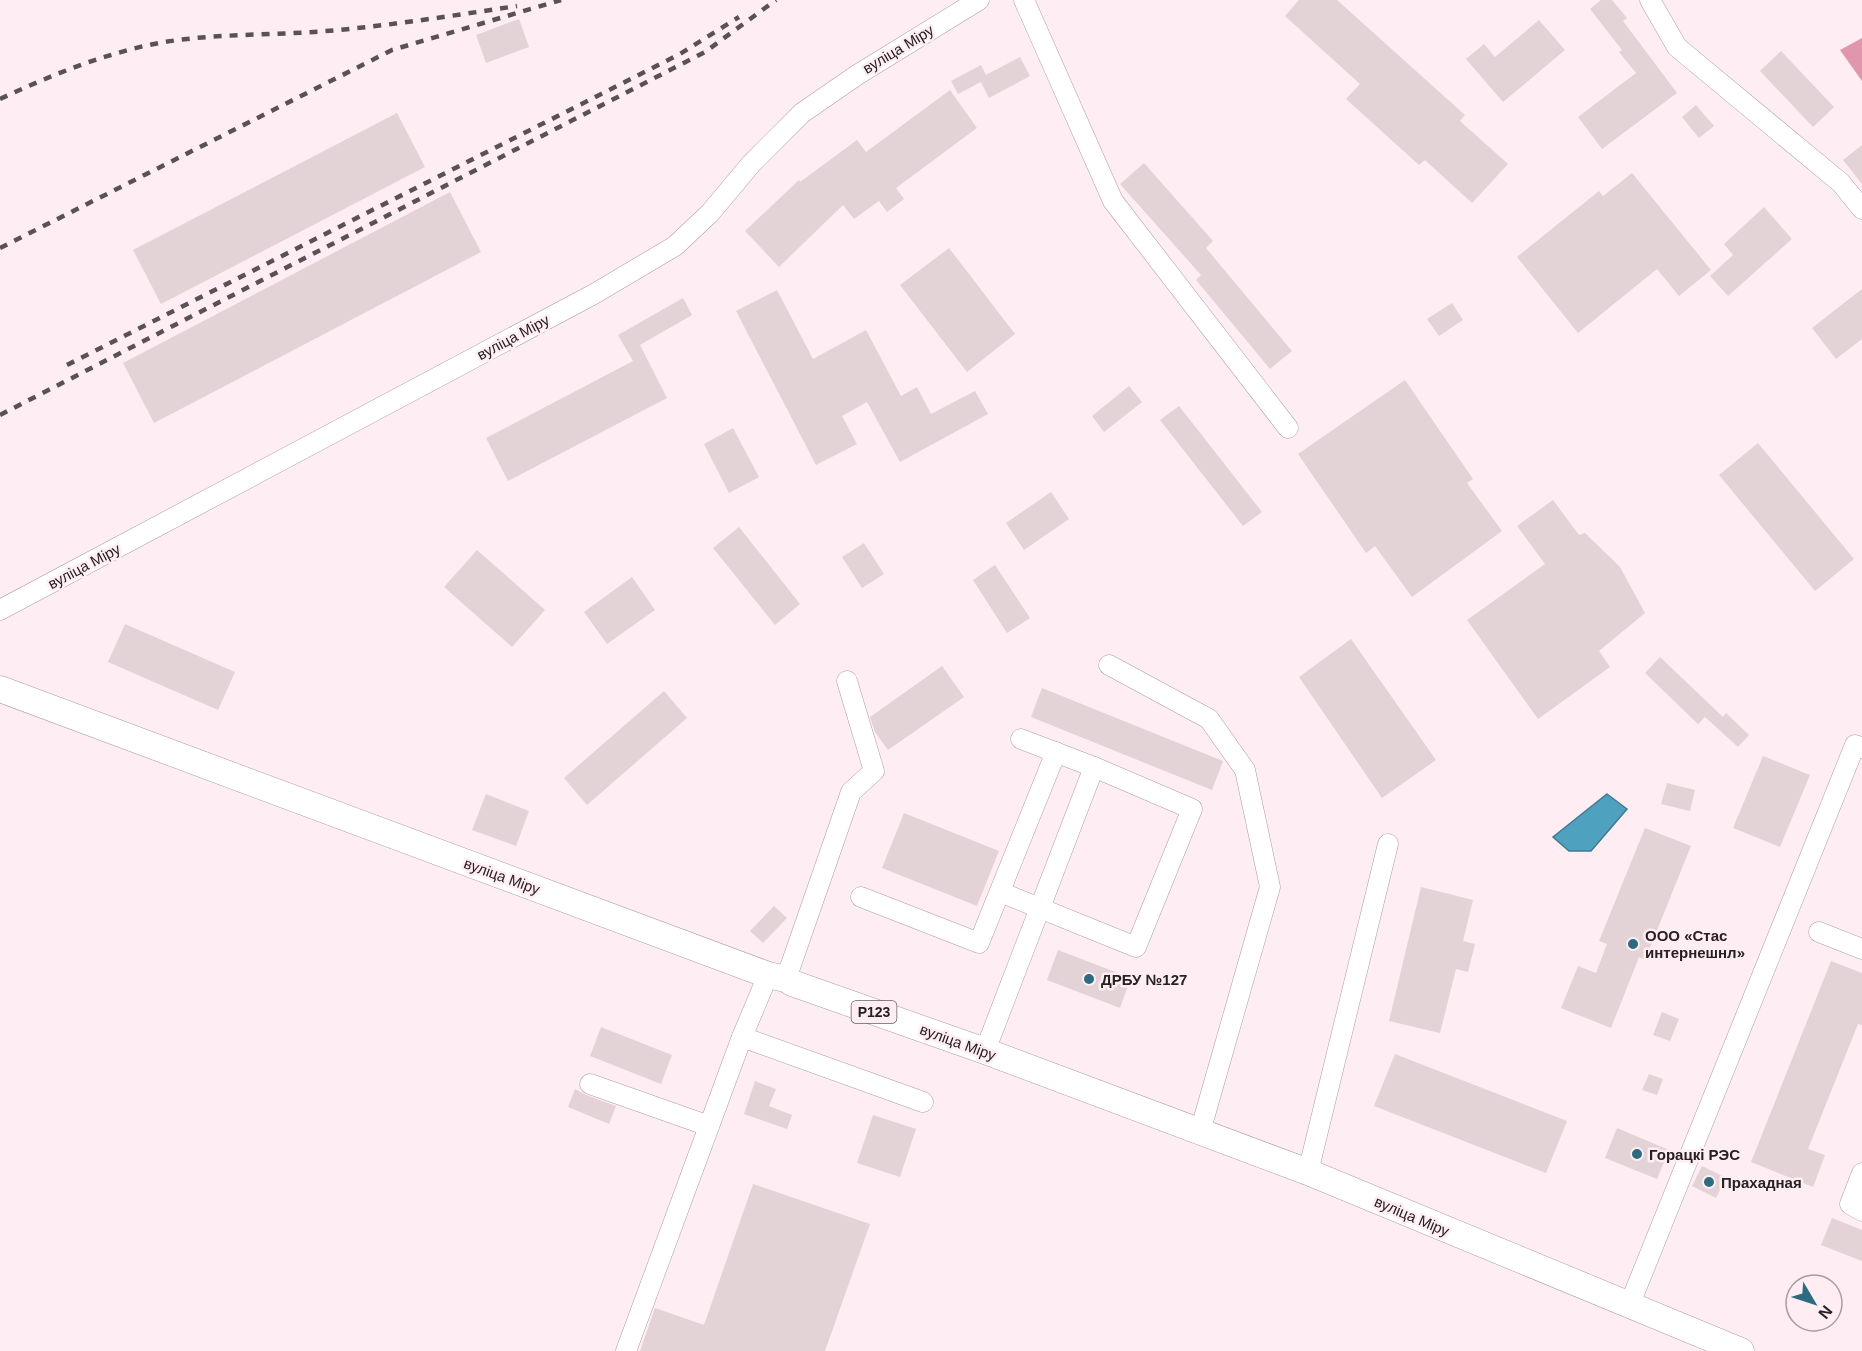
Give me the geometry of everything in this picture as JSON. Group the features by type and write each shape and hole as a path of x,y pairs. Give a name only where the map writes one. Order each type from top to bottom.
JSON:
{"main road":[{"name":"вуліца Міру","path":"0,689 792,983 985,1051 1308,1173 1741,1351"}],"street":[{"name":"вуліца Міру","path":"0,610 594,294 675,246 710,213 751,164 802,113 857,75 979,0"},
{"path":"1024,0 1113,201 1288,428"},
{"path":"1650,0 1677,47 1841,183 1862,209"},
{"path":"1109,665 1209,719 1245,770 1270,887 1200,1132"},
{"path":"626,1351 741,1037 777,977 851,792 874,771 847,681"},
{"path":"1000,892 1136,948 1192,809 1021,739"},
{"path":"1629,1306 1855,745 1862,748"},
{"path":"861,897 979,943 1056,752"},
{"path":"985,1051 1094,767"},
{"path":"1308,1173 1388,844"},
{"path":"1819,932 1862,950"},
{"path":"741,1037 923,1102"},
{"path":"590,1084 709,1126"},
{"path":"1862,1173 1850,1204 1862,1211"}],"shaded area":[{"path":"1862,38 1862,81 1840,50"}],"water":[{"path":"1607,794 1627,809 1591,851 1569,851 1553,837"}],"building":[{"path":"1299,0 1337,0 1465,115 1460,121 1508,164 1472,203 1425,160 1419,165 1346,99 1360,84 1285,16"},
{"path":"1601,0 1612,0 1627,18 1623,21 1677,93 1602,149 1578,117 1636,73 1619,52 1622,50 1590,9"},
{"path":"519,19 529,47 486,63 476,35"},
{"path":"1539,20 1565,50 1503,102 1466,59 1484,44 1495,57"},
{"path":"1781,51 1834,107 1813,127 1760,71"},
{"path":"1020,57 1030,76 989,98 981,82 958,94 951,81 981,65 986,75"},
{"path":"950,90 977,128 896,188 904,199 887,212 879,201 854,219 843,205 779,267 745,231 799,180 800,182 857,140 866,152"},
{"path":"1696,105 1714,126 1699,138 1682,117"},
{"path":"397,113 425,167 161,304 133,250"},
{"path":"1862,145 1862,184 1843,160"},
{"path":"1144,163 1213,241 1206,248 1292,351 1270,369 1196,280 1201,275 1120,184"},
{"path":"1632,173 1711,270 1679,296 1657,269 1578,333 1517,257 1599,191 1603,196"},
{"path":"450,192 481,252 154,423 123,363"},
{"path":"1764,207 1792,239 1728,296 1710,276 1733,255 1724,244"},
{"path":"949,248 1015,334 967,372 900,285"},
{"path":"1862,289 1862,339 1836,359 1812,328"},
{"path":"777,290 813,359 866,330 901,396 917,387 931,414 975,391 988,414 900,462 867,402 842,416 857,444 816,465 736,311"},
{"path":"683,298 692,315 640,345 667,398 508,481 486,438 633,361 618,335"},
{"path":"1452,303 1463,320 1439,336 1427,319"},
{"path":"1405,380 1473,479 1467,483 1502,531 1412,597 1375,546 1366,553 1298,454"},
{"path":"1129,386 1142,402 1104,432 1092,416"},
{"path":"1179,406 1262,512 1243,526 1160,420"},
{"path":"733,428 759,477 729,493 704,444"},
{"path":"1758,443 1854,559 1815,591 1719,475"},
{"path":"1051,492 1069,519 1024,550 1006,523"},
{"path":"1553,500 1579,535 1585,533 1620,567 1645,613 1599,651 1610,667 1538,719 1467,620 1545,564 1517,526"},
{"path":"739,527 800,604 775,625 713,548"},
{"path":"864,543 884,574 862,588 842,557"},
{"path":"477,550 545,610 512,647 444,587"},
{"path":"995,565 1030,618 1007,633 973,580"},
{"path":"632,577 655,610 607,644 584,612"},
{"path":"125,624 235,672 218,710 108,662"},
{"path":"1351,639 1436,760 1382,798 1299,677"},
{"path":"1660,657 1723,717 1726,713 1749,735 1738,747 1705,717 1698,724 1645,673"},
{"path":"942,666 964,697 888,750 875,732 870,717"},
{"path":"1042,688 1223,761 1212,790 1031,717"},
{"path":"664,691 687,718 587,805 564,778"},
{"path":"1763,756 1810,775 1780,847 1733,828"},
{"path":"1667,783 1695,790 1690,811 1661,804"},
{"path":"486,794 529,811 516,846 472,830"},
{"path":"904,813 999,851 977,906 882,868"},
{"path":"1645,828 1691,846 1645,960 1639,957 1611,1028 1561,1008 1578,966 1596,973 1607,944 1599,941"},
{"path":"1421,887 1473,900 1463,941 1475,944 1468,972 1456,969 1440,1033 1389,1021"},
{"path":"774,906 787,918 763,943 750,931"},
{"name":"ДРБУ №127","path":"1058,950 1131,978 1120,1008 1047,980"},
{"path":"1831,961 1862,973 1862,1025 1858,1024 1808,1149 1825,1155 1813,1187 1751,1162"},
{"path":"1662,1012 1679,1019 1670,1041 1653,1035"},
{"path":"601,1027 672,1055 661,1084 590,1056"},
{"path":"1395,1054 1567,1121 1546,1173 1374,1106"},
{"path":"1649,1074 1663,1079 1657,1095 1642,1090"},
{"path":"755,1081 776,1089 769,1106 792,1115 787,1129 744,1114"},
{"path":"575,1089 616,1106 609,1124 568,1107"},
{"path":"873,1115 916,1129 900,1177 857,1163"},
{"name":"Горацкі РЭС","path":"1617,1128 1669,1150 1657,1179 1605,1158"},
{"name":"Прахадная","path":"1702,1166 1726,1178 1716,1198 1692,1186"},
{"path":"753,1184 870,1224 825,1351 640,1351 655,1308 704,1325"},
{"path":"1832,1218 1862,1230 1862,1261 1821,1245"}],"railway":[{"path":"0,248 392,50 561,0"},
{"path":"0,415 705,52 776,0"},
{"path":"0,99 81,65 132,49 177,40 365,27 517,6"},
{"path":"67,365 680,54 739,17"}],"place":[{"name":"ООО «Стас интернешнл»","path":"1633,944"},
{"name":"ДРБУ №127","path":"1089,979"},
{"name":"Горацкі РЭС","path":"1637,1154"},
{"name":"Прахадная","path":"1709,1182"}]}
